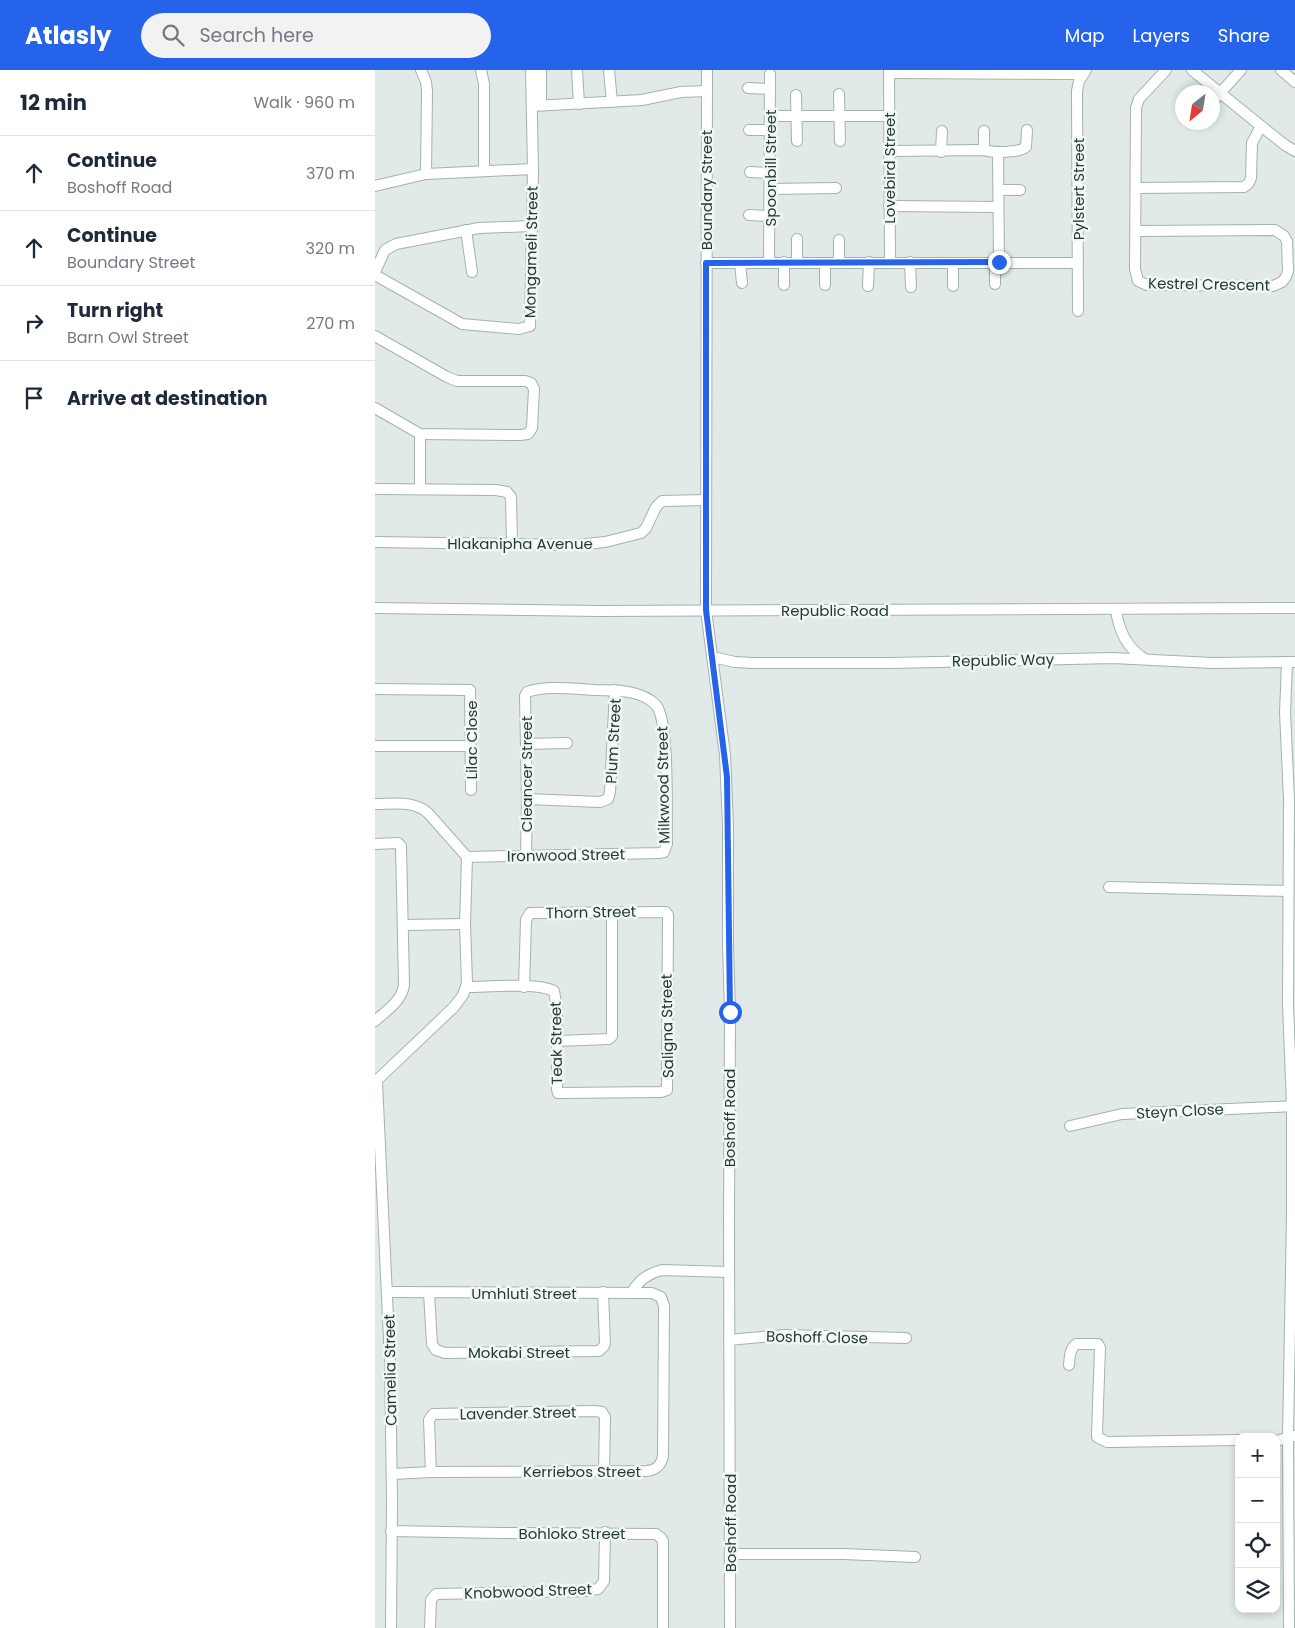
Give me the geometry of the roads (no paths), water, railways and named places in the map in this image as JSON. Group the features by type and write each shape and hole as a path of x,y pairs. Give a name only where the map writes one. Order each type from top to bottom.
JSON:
{"street":[{"path":"421,70 426,82 427,92 425,174"},
{"path":"481,70 484,89 484,171"},
{"name":"Mongameli Street","path":"375,273 462,324 519,329 528,328 531,322 531,226 537,106 531,70"},
{"path":"541,70 537,106 642,100 681,92 707,91"},
{"path":"577,70 579,104"},
{"path":"609,70 612,102"},
{"name":"Boundary Street","path":"706,610 707,70"},
{"name":"Kestrel Crescent","path":"1136,230 1278,231 1287,241 1287,275 1283,282 1273,286 1144,284 1138,281 1136,274 1136,230 1136,188 1136,108 1139,99 1166,70"},
{"path":"1192,70 1211,85"},
{"path":"1241,70 1220,92 1261,126 1295,150"},
{"path":"1281,70 1295,82"},
{"path":"889,72 1084,72"},
{"name":"Lovebird Street","path":"889,72 890,262"},
{"name":"Pylstert Street","path":"1078,311 1077,92 1084,72"},
{"name":"Spoonbill Street","path":"769,262 770,74"},
{"path":"748,88 770,89"},
{"path":"839,94 840,141"},
{"path":"796,95 797,141"},
{"path":"770,116 889,116"},
{"path":"1136,188 1243,187 1249,183 1251,178 1252,143 1261,126"},
{"path":"749,130 770,130"},
{"path":"889,151 1021,151 1026,145 1027,130"},
{"path":"941,152 942,131"},
{"path":"984,131 984,150"},
{"path":"995,284 999,190 998,152"},
{"path":"375,186 425,174 533,169"},
{"path":"750,172 769,173"},
{"path":"770,189 836,188"},
{"path":"999,190 1020,190"},
{"path":"889,206 998,207"},
{"path":"749,215 770,216"},
{"path":"375,273 385,250 393,245 491,226 531,226"},
{"path":"466,230 472,272"},
{"path":"797,239 797,263"},
{"path":"839,240 839,262"},
{"path":"783,262 784,285"},
{"path":"868,286 869,262"},
{"path":"910,262 911,286"},
{"path":"706,263 1078,262"},
{"path":"740,263 742,283"},
{"path":"825,263 825,285"},
{"path":"953,263 953,286"},
{"path":"375,336 457,381 530,382 533,385 533,428 528,434 420,434 375,408"},
{"path":"420,434 420,489"},
{"path":"375,489 496,490 507,492 511,500 512,544"},
{"name":"Hlakanipha Avenue","path":"375,542 576,545 622,539 641,533 646,528 656,507 662,501 705,500"},
{"name":"Republic Road","path":"375,608 592,611 1295,608"},
{"path":"1116,609 1118,621 1128,644 1135,653 1145,659"},
{"name":"Boshoff Road","path":"706,610 723,740 728,802 730,1628"},
{"name":"Republic Way","path":"712,657 740,662 821,663 1113,658 1145,659 1163,662 1291,663"},
{"path":"1289,1628 1294,1214 1293,1106 1288,1004 1290,892 1285,688 1291,663"},
{"name":"Lilac Close","path":"375,689 470,690 469,746 471,790"},
{"name":"Milkwood Street","path":"526,693 546,690 615,690 643,696 655,704 662,716 665,742 667,844 664,852"},
{"name":"Plum Street","path":"527,799 600,802 607,800 610,792 615,690"},
{"name":"Cleancer Street","path":"526,693 526,856"},
{"path":"526,744 567,743"},
{"path":"375,746 469,746"},
{"path":"375,804 409,804 421,808 428,813 467,857 465,924 467,987 454,1007 376,1082"},
{"path":"375,844 398,843 401,846 404,989 398,1000 375,1021"},
{"name":"Ironwood Street","path":"467,857 664,852"},
{"path":"1109,887 1290,892"},
{"path":"557,1040 609,1039 612,1036 613,912"},
{"name":"Thorn Street","path":"524,986 526,922 529,914 667,913"},
{"name":"Saligna Street","path":"558,1092 662,1092 667,1090 667,913"},
{"path":"403,925 465,924"},
{"name":"Teak Street","path":"467,987 524,986 548,988 555,992 558,1092"},
{"name":"Camelia Street","path":"376,1082 378,1169 388,1292 392,1474 391,1628"},
{"name":"Steyn Close","path":"1070,1126 1122,1114 1293,1106"},
{"path":"632,1292 643,1279 652,1273 662,1270 729,1272"},
{"name":"Umhluti Street","path":"388,1292 632,1292 659,1295"},
{"name":"Mokabi Street","path":"429,1293 432,1344 436,1350 445,1353 599,1351 605,1343 603,1292"},
{"name":"Kerriebos Street","path":"392,1474 652,1470 661,1462 663,1456 664,1306 663,1300 659,1295"},
{"name":"Boshoff Close","path":"729,1340 784,1335 906,1338"},
{"path":"1069,1366 1070,1352 1076,1344 1097,1344 1100,1348 1097,1437 1101,1440 1107,1442 1235,1440"},
{"name":"Lavender Street","path":"431,1472 429,1420 433,1414 595,1411 603,1412 605,1417 604,1471"},
{"path":"1280,1440 1292,1436"},
{"name":"Bohloko Street","path":"391,1531 652,1533 661,1538 663,1547 663,1628"},
{"name":"Knobwood Street","path":"430,1628 431,1600 436,1594 585,1591 598,1589 603,1581 605,1532"},
{"path":"729,1554 843,1554 915,1557"}]}
